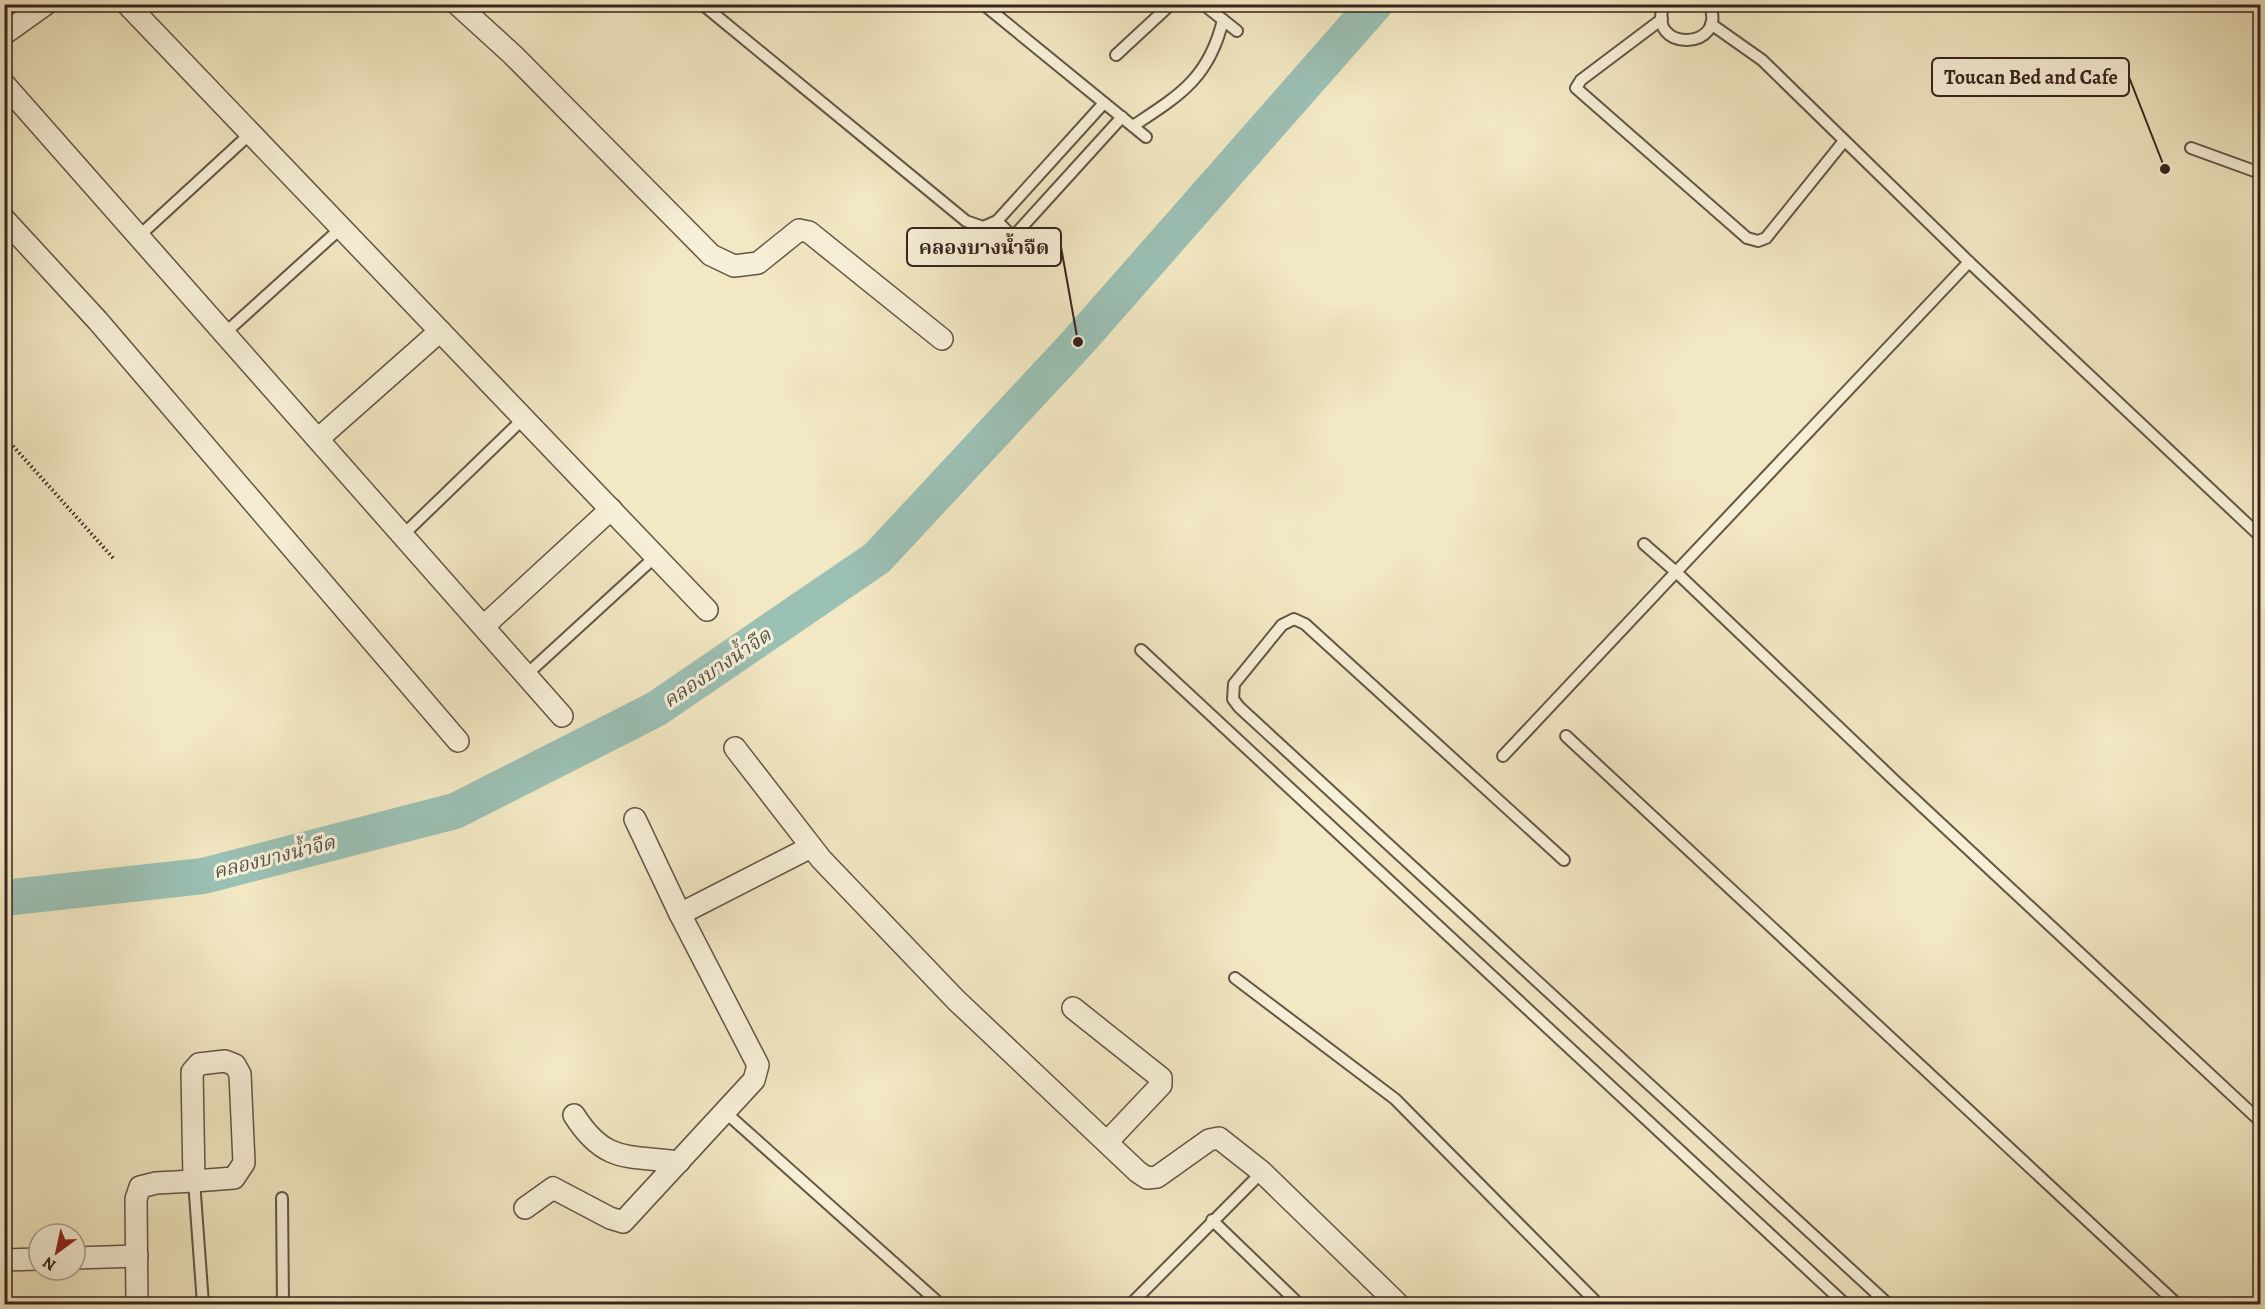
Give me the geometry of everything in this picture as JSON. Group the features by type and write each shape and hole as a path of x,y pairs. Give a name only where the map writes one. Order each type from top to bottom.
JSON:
{"street":[{"path":"4,34 46,4"},
{"path":"127,4 707,610"},
{"path":"457,4 513,56 711,255 734,266 758,263 799,230 809,232 942,339"},
{"path":"4,84 562,716"},
{"path":"4,219 98,321 458,741"},
{"path":"318,439 440,331"},
{"path":"484,626 611,509"},
{"path":"735,748 811,847 956,1000 1147,1178 1157,1177 1209,1140 1220,1138 1262,1172 1398,1305"},
{"path":"525,1208 553,1188 622,1222 754,1080 758,1065 680,914 635,819"},
{"path":"680,914 811,847"},
{"path":"1073,1008 1161,1078 1161,1085 1108,1141"},
{"path":"137,1305 136,1200 140,1187 156,1183 234,1179 244,1162 240,1074 235,1065 225,1061 199,1064 192,1072 194,1181"},
{"path":"574,1115 585,1132 609,1152 627,1158 679,1162"},
{"path":"87,1257 136,1256"},
{"path":"4,1260 27,1259"}],"lane":[{"path":"702,4 966,221 982,227 997,221 1104,103"},
{"path":"983,4 1146,137"},
{"path":"1116,55 1171,4"},
{"path":"1203,4 1237,31"},
{"path":"1665,4 1662,19 1668,32 1687,41 1702,36 1710,24 1712,16 1709,4"},
{"path":"1662,19 1581,80 1576,88 1747,238 1758,241 1766,238 1844,141"},
{"path":"1133,126 1185,91 1209,60 1223,20"},
{"path":"1710,24 1762,60 1969,262 2260,536"},
{"path":"997,221 1013,237 1122,117"},
{"path":"139,236 251,133"},
{"path":"2191,148 2260,173"},
{"path":"225,333 341,228"},
{"path":"1503,756 1969,262"},
{"path":"403,535 524,418"},
{"path":"1644,544 2260,1121"},
{"path":"526,675 657,556"},
{"path":"1564,860 1305,624 1294,620 1282,624 1234,684 1233,699 1239,707 1888,1305"},
{"path":"1141,650 1845,1305"},
{"path":"1566,736 2176,1305"},
{"path":"1235,978 1395,1099 1598,1305"},
{"path":"725,1112 940,1305"},
{"path":"1131,1305 1212,1220 1262,1172"},
{"path":"194,1181 203,1305"},
{"path":"282,1198 283,1305"},
{"path":"1212,1220 1299,1305"}],"path":[{"path":"4,436 114,559"}],"waterway":[{"name":"คลองบางน้ำจืด","path":"4,898 203,876 455,811 656,709 877,558 1078,342 1375,4"}],"place":[{"name":"Toucan Bed and Cafe","path":"2165,169"},
{"name":"คลองบางน้ำจืด","path":"1078,342"}]}
